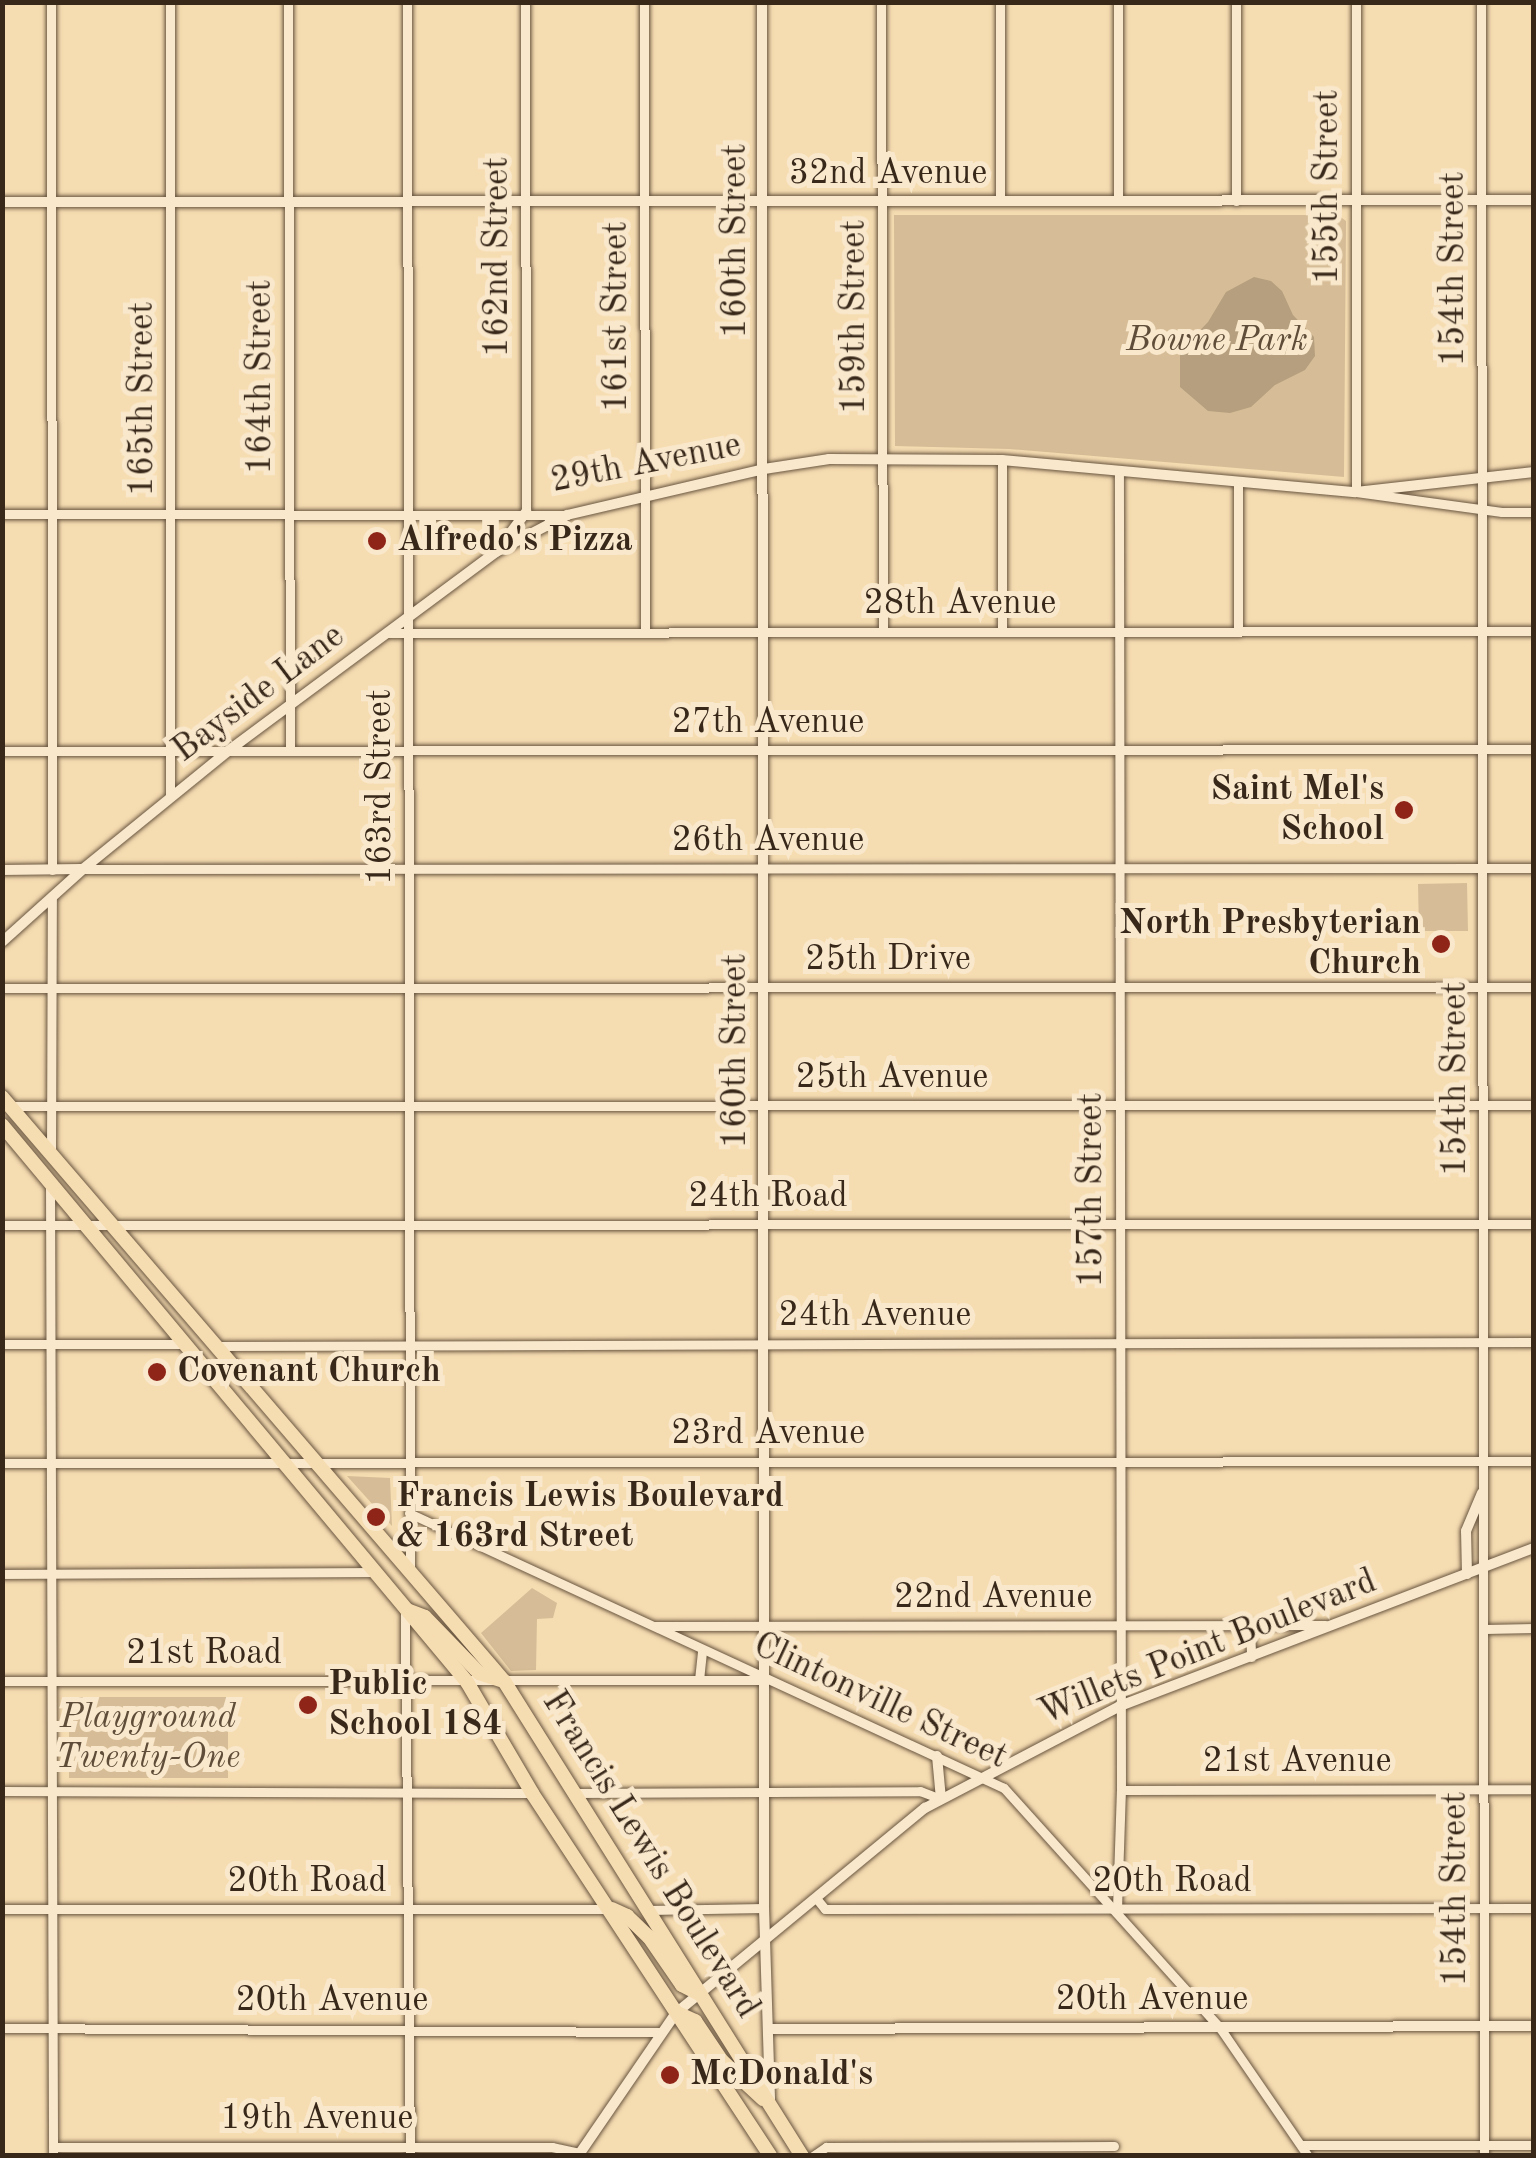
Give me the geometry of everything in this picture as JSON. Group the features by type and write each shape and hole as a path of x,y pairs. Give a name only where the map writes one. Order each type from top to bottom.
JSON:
{"main road":[{"name":"Francis Lewis Boulevard","path":"7,1102 504,1682 802,2156"},
{"name":"Francis Lewis Boulevard","path":"2,1125 288,1463 466,1682 532,1793 612,1909 770,2156"},
{"path":"405,1610 424,1617 479,1674 504,1682"},
{"path":"612,1909 628,1916 650,1937 682,1984 698,1994"},
{"path":"676,2013 695,2020 722,2061 772,2104"}],"street":[{"path":"51,2 52,870"},
{"name":"165th Street","path":"170,2 170,796"},
{"name":"164th Street","path":"288,2 290,750"},
{"name":"163rd Street","path":"407,2 410,1572"},
{"name":"162nd Street","path":"526,2 526,512"},
{"name":"161st Street","path":"644,2 646,632"},
{"name":"160th Street","path":"762,2 764,1908 772,2104"},
{"name":"159th Street","path":"881,2 883,631"},
{"path":"1000,2 1000,201"},
{"path":"1118,2 1118,201"},
{"path":"1236,2 1236,201"},
{"name":"155th Street","path":"1356,2 1356,492"},
{"name":"154th Street","path":"1481,2 1484,2150"},
{"name":"32nd Avenue","path":"2,202 1534,200"},
{"name":"29th Avenue","path":"2,514 567,514 764,468 829,459 1002,460 1356,492 1534,472"},
{"path":"1002,460 1002,631"},
{"name":"157th Street","path":"1116,1909 1121,1790 1119,471"},
{"path":"1238,481 1238,631"},
{"path":"1356,492 1482,510 1534,512"},
{"path":"496,552 526,512"},
{"name":"Bayside Lane","path":"2,942 82,869 228,750 496,552 567,514"},
{"name":"28th Avenue","path":"386,633 1534,631"},
{"name":"27th Avenue","path":"2,751 1534,749"},
{"name":"26th Avenue","path":"2,870 1534,868"},
{"path":"51,1154 52,896"},
{"name":"25th Drive","path":"2,988 1534,987"},
{"name":"25th Avenue","path":"7,1102 408,1106 1534,1105"},
{"path":"50,1182 53,2151"},
{"name":"24th Road","path":"2,1225 1534,1224"},
{"name":"24th Avenue","path":"216,1346 1534,1342"},
{"path":"2,1344 184,1344"},
{"name":"23rd Avenue","path":"2,1462 1534,1461"},
{"path":"1467,1574 1466,1531 1482,1493"},
{"name":"Clintonville Street","path":"409,1514 1004,1788 1220,2028 1308,2156"},
{"name":"Willets Point Boulevard","path":"579,2154 676,2013 941,1799 1120,1706 1534,1548"},
{"path":"2,1574 374,1572"},
{"path":"405,1610 410,2151"},
{"path":"1250,1624 1251,1657"},
{"name":"22nd Avenue","path":"652,1626 1333,1626"},
{"path":"1485,1628 1534,1628"},
{"path":"699,1680 702,1650"},
{"name":"21st Road","path":"2,1681 765,1680"},
{"path":"573,1793 920,1791 941,1799 937,1756"},
{"name":"21st Avenue","path":"1121,1790 1534,1789"},
{"path":"2,1791 532,1793"},
{"name":"20th Road","path":"816,1898 825,1908 1534,1908"},
{"path":"648,1910 764,1908"},
{"name":"20th Road","path":"2,1909 612,1909"},
{"name":"20th Avenue","path":"770,2029 1534,2026"},
{"name":"20th Avenue","path":"2,2028 661,2032"},
{"path":"1302,2145 1484,2150 1534,2145"},
{"path":"813,2156 826,2147 1114,2146"},
{"name":"19th Avenue","path":"53,2151 552,2147 579,2154"}],"green space":[{"name":"Bowne Park","path":"894,215 1338,215 1346,221 1344,477 1009,449 895,446"},
{"path":"1467,883 1468,931 1419,931 1418,884"},
{"path":"347,1476 390,1478 392,1526"},
{"path":"532,1588 557,1603 553,1618 537,1619 536,1670 511,1671 481,1633"},
{"name":"Playground Twenty-One","path":"69,1697 228,1697 228,1778 69,1778"}],"shaded area":[{"path":"1254,277 1271,281 1282,291 1293,315 1314,337 1315,356 1305,370 1275,385 1251,407 1230,413 1208,411 1180,387 1180,351 1208,322 1226,292"}],"place":[{"name":"Alfredo's Pizza","path":"377,541"},
{"name":"Saint Mel's School","path":"1404,810"},
{"name":"North Presbyterian Church","path":"1441,944"},
{"name":"Covenant Church","path":"157,1372"},
{"name":"Francis Lewis Boulevard & 163rd Street","path":"376,1517"},
{"name":"Public School 184","path":"308,1705"},
{"name":"McDonald's","path":"670,2075"}]}
